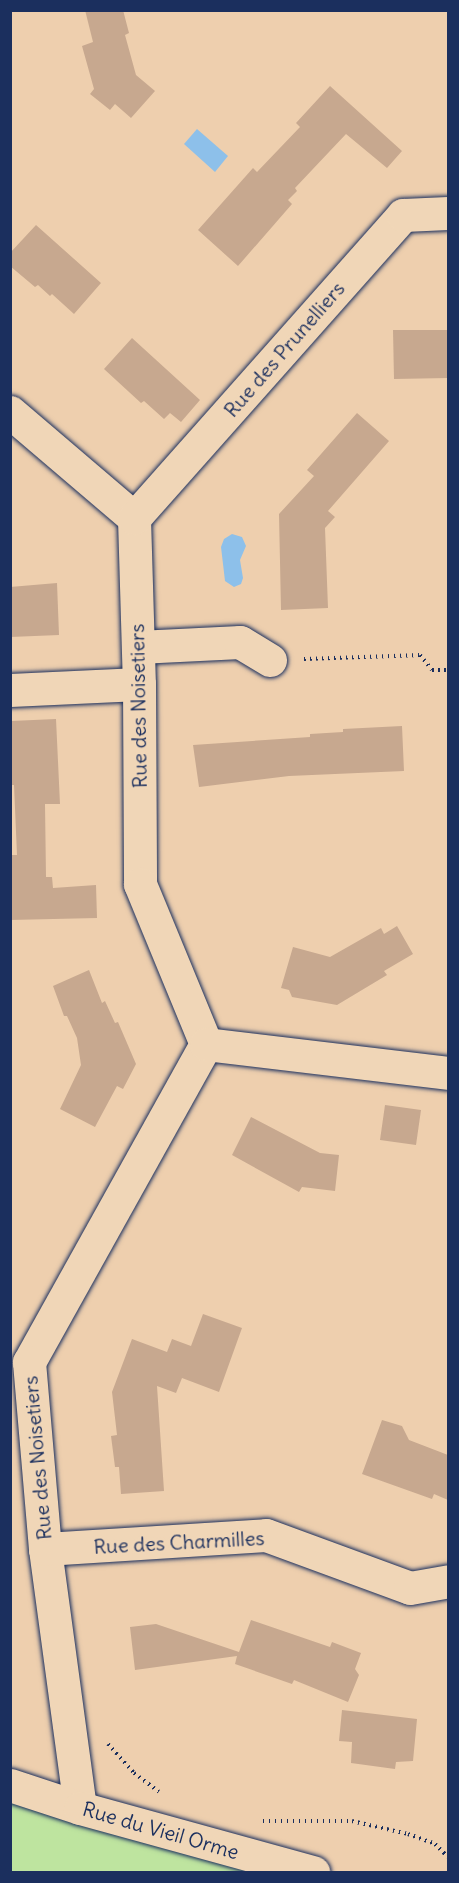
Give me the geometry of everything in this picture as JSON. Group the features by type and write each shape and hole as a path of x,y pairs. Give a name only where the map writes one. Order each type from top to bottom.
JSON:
{"street":[{"name":"Rue des Prunelliers","path":"134,518 403,214 448,213"},
{"path":"10,412 134,518"},
{"name":"Rue des Noisetiers","path":"80,1808 68,1734 20,1362 206,1044 140,884 139,684 134,518"},
{"path":"138,647 240,642 270,660"},
{"path":"10,690 139,684"},
{"path":"206,1044 448,1073"},
{"name":"Rue des Charmilles","path":"45,1549 266,1535 410,1588 448,1581"},
{"name":"Rue du Vieil Orme","path":"10,1785 80,1808 313,1872"}],"path":[{"path":"270,660 420,655 432,670 448,670"},
{"path":"68,1734 98,1733 134,1773 164,1796"},
{"path":"252,1820 352,1821 408,1834 435,1844 448,1857"}],"green space":[{"path":"11,1789 278,1872 11,1872"}],"water":[{"path":"197,129 228,156 215,172 184,144"},
{"path":"232,534 242,537 246,546 240,560 243,578 241,584 234,587 225,581 221,547 224,539"}],"building":[{"path":"85,10 123,10 129,33 125,35 136,75 155,91 131,118 115,104 110,110 90,94 94,89 82,46 93,42"},
{"path":"330,86 402,151 387,168 346,134 295,188 297,191 288,200 292,204 238,266 198,230 253,168 257,172 300,127 296,123"},
{"path":"36,225 101,283 74,314 52,294 50,296 38,285 35,287 10,266 10,253"},
{"path":"393,330 448,330 448,378 394,379"},
{"path":"132,338 200,400 181,422 170,413 164,419 144,401 141,403 104,369"},
{"path":"357,413 389,441 328,511 335,517 325,528 328,608 281,610 279,514 314,476 307,470"},
{"path":"57,583 59,635 10,637 10,587"},
{"path":"56,719 60,804 45,804 46,877 52,877 53,888 96,885 97,918 10,920 10,855 17,855 14,785 11,785 11,721"},
{"path":"402,726 404,771 289,776 199,787 193,745 310,737 310,734 343,732 343,729"},
{"path":"397,926 413,954 384,971 387,975 337,1005 292,997 289,990 281,988 293,947 330,957 381,928 384,934"},
{"path":"89,970 102,1003 105,1001 115,1023 118,1022 136,1064 123,1089 117,1086 95,1127 60,1109 81,1065 77,1038 67,1016 64,1016 53,986"},
{"path":"385,1105 421,1110 416,1145 380,1140"},
{"path":"251,1117 320,1153 339,1155 335,1191 302,1187 299,1192 232,1155"},
{"path":"203,1314 242,1328 219,1392 182,1378 176,1393 157,1386 164,1491 121,1494 119,1467 115,1467 111,1436 117,1435 112,1392 132,1339 167,1352 172,1339 191,1346"},
{"path":"382,1420 402,1426 409,1440 448,1455 448,1500 434,1494 432,1499 362,1474"},
{"path":"251,1620 330,1647 332,1642 361,1653 355,1669 359,1675 348,1702 294,1680 292,1684 235,1664 237,1656 135,1670 130,1627 156,1624 239,1652"},
{"path":"342,1710 417,1719 413,1761 396,1762 395,1769 351,1763 352,1742 339,1741"}]}
